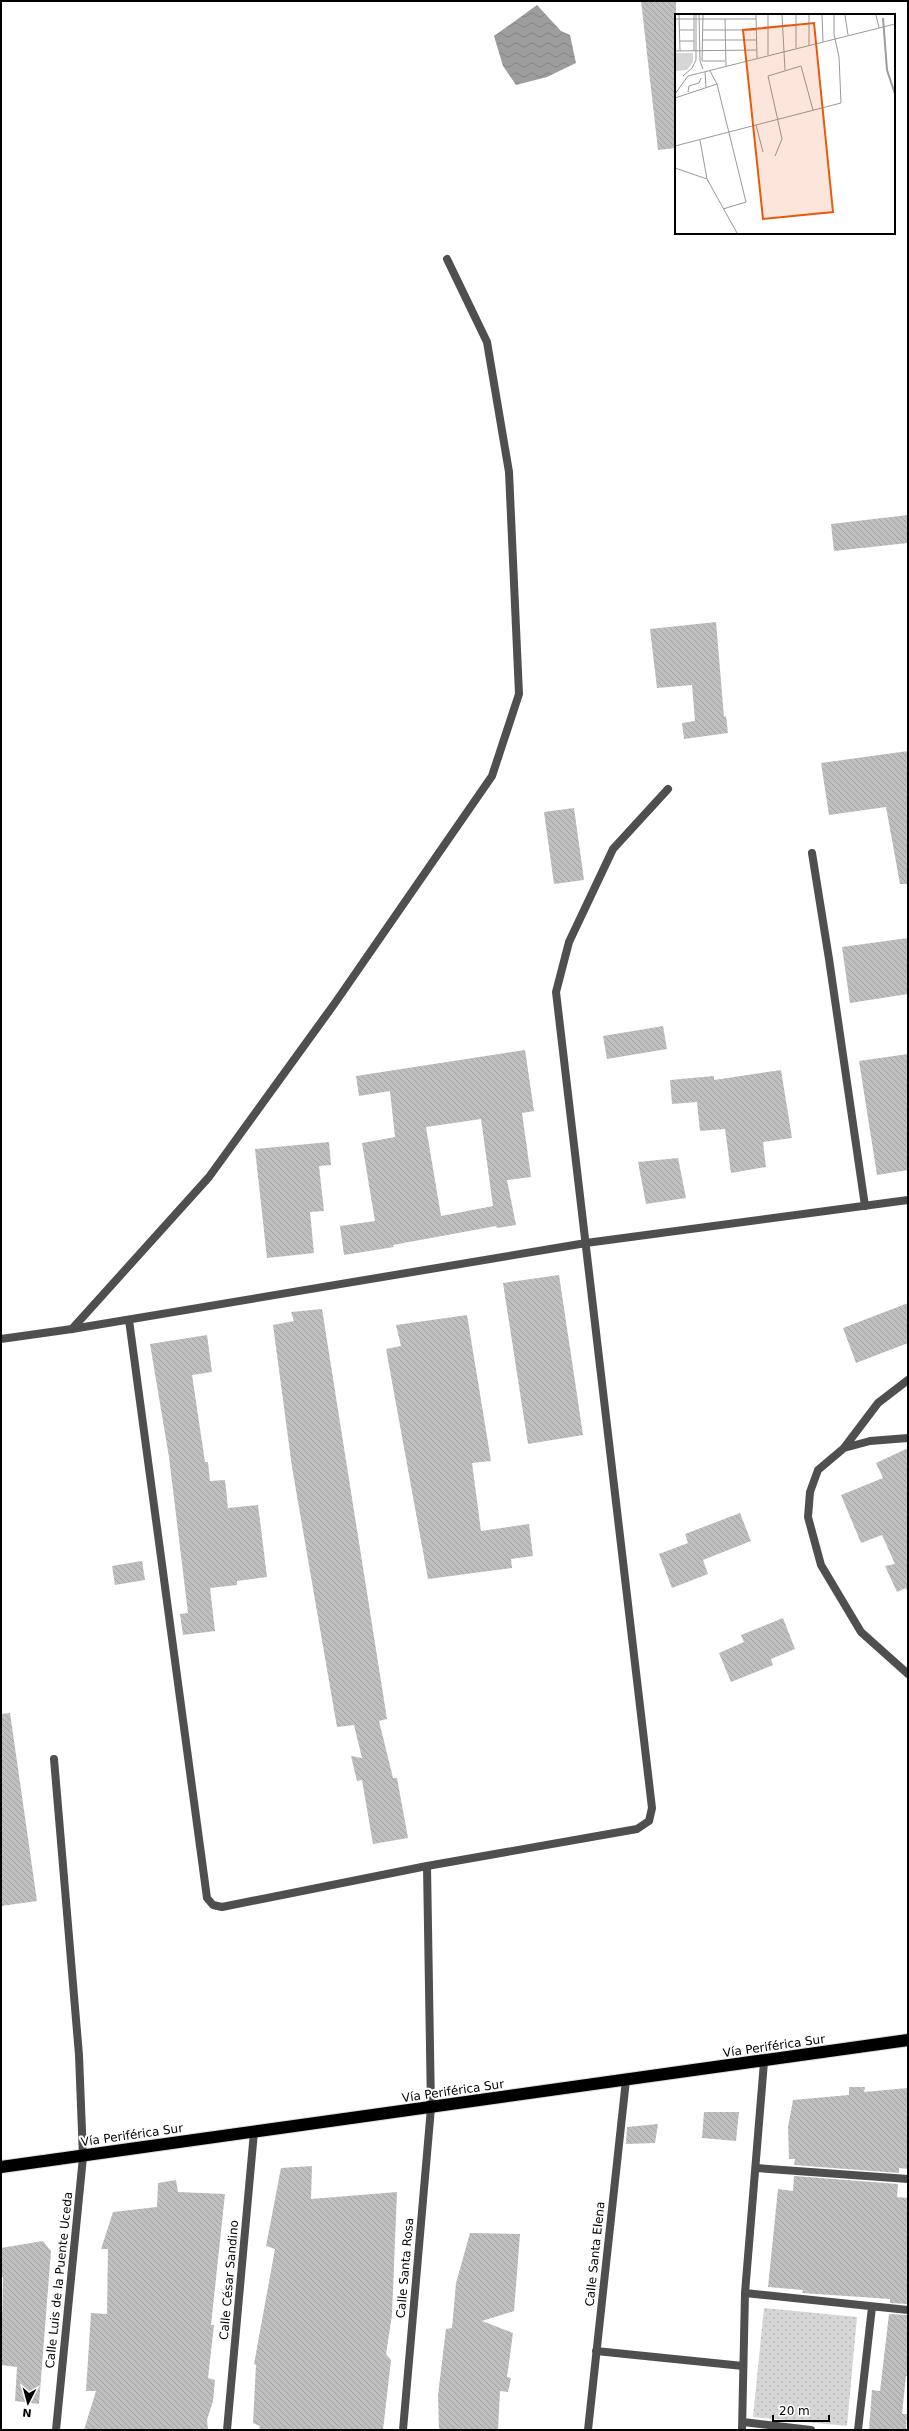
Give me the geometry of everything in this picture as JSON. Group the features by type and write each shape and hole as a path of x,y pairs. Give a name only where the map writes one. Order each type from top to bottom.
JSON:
{"highway":[{"name":"Vía Periférica Sur","path":"1,2167 83,2157 626,2080 764,2062 908,2040"}],"street":[{"path":"72,1329 209,1177 335,1003 492,776 519,694 509,472 487,342 447,260"},
{"path":"129,1320 207,1898 213,1905 222,1907 427,1866 637,1829 649,1821 652,1808 556,992 569,942 613,850 668,789"},
{"path":"812,853 865,1206"},
{"path":"1,1339 129,1320 586,1243 908,1200"},
{"path":"908,1380 878,1403 844,1448 818,1470 810,1492 808,1517 821,1565 861,1632 908,1674"},
{"path":"844,1448 870,1440 908,1438"},
{"name":"Calle Luis de la Puente Uceda","path":"54,1759 79,2056 83,2157 56,2430"},
{"name":"Calle Santa Rosa","path":"403,2430 432,2108 427,1866"},
{"path":"764,2062 745,2293 743,2426 811,2430"},
{"name":"Calle Santa Elena","path":"588,2430 626,2080"},
{"name":"Calle César Sandino","path":"227,2430 254,2132"},
{"path":"756,2168 908,2179"},
{"path":"745,2293 908,2310"},
{"path":"858,2430 872,2307"},
{"path":"596,2351 743,2366"}],"shaded area":[{"path":"764,2308 857,2317 847,2426 753,2417"}],"water":[{"path":"537,5 561,31 570,35 576,63 547,77 516,85 503,66 494,36"}],"building":[{"path":"641,1 676,1 675,148 658,150"},
{"path":"908,515 908,543 834,551 831,524"},
{"path":"716,622 724,717 726,716 728,733 684,739 682,723 695,721 692,685 657,688 650,629"},
{"path":"908,751 908,884 900,884 886,807 829,815 821,763"},
{"path":"574,808 584,880 554,884 544,812"},
{"path":"908,938 908,994 850,1003 842,947"},
{"path":"663,1026 667,1049 607,1059 603,1036"},
{"path":"525,1050 534,1111 522,1113 531,1177 507,1180 516,1225 497,1228 496,1226 393,1245 394,1247 344,1255 340,1226 375,1221 362,1143 395,1137 390,1091 359,1096 356,1076","holes":["481,1119 493,1206 441,1216 426,1127"]},
{"path":"908,1054 908,1170 877,1175 859,1061"},
{"path":"781,1070 792,1138 763,1142 766,1167 731,1173 725,1129 700,1131 697,1102 672,1104 670,1080 714,1076 714,1080"},
{"path":"329,1142 331,1165 319,1166 324,1211 310,1212 314,1253 267,1258 255,1149"},
{"path":"678,1158 686,1198 646,1204 638,1162"},
{"path":"559,1275 583,1435 528,1444 503,1283"},
{"path":"908,1303 908,1343 856,1363 843,1328"},
{"path":"322,1309 387,1719 379,1721 393,1778 397,1778 408,1838 373,1844 362,1780 357,1781 351,1756 362,1758 354,1725 337,1727 292,1467 273,1325 294,1321 291,1312"},
{"path":"467,1315 491,1461 472,1463 481,1531 529,1524 533,1556 511,1559 512,1568 428,1579 386,1349 401,1346 396,1325"},
{"path":"207,1335 212,1372 192,1375 205,1462 208,1462 210,1481 225,1480 228,1508 258,1505 267,1577 237,1581 237,1585 210,1588 215,1631 183,1635 180,1614 188,1613 169,1457 150,1344"},
{"path":"908,1448 908,1594 906,1588 897,1592 885,1566 895,1564 882,1535 861,1543 841,1495 883,1478 876,1463"},
{"path":"740,1513 751,1541 703,1560 708,1574 672,1588 659,1554 688,1543 685,1534"},
{"path":"142,1561 145,1580 115,1585 112,1566"},
{"path":"783,1618 795,1649 771,1659 773,1665 731,1682 719,1653 744,1642 741,1635"},
{"path":"10,1713 37,1901 1,1906 1,1714"},
{"path":"849,2087 865,2087 864,2092 908,2088 908,2169 899,2168 899,2173 794,2165 795,2159 789,2159 788,2127 793,2100 849,2095"},
{"path":"704,2112 739,2112 736,2141 702,2138"},
{"path":"658,2124 655,2143 626,2144 627,2127"},
{"path":"312,2166 311,2199 397,2192 392,2315 386,2354 391,2360 383,2430 259,2430 260,2426 253,2423 256,2365 254,2364 275,2249 266,2246 281,2168"},
{"path":"794,2176 898,2184 897,2197 908,2198 908,2304 890,2303 890,2299 802,2293 803,2290 768,2287 778,2189 793,2191"},
{"path":"176,2180 178,2192 225,2194 211,2325 214,2325 208,2378 215,2380 213,2401 207,2420 208,2430 84,2430 96,2391 86,2391 91,2313 107,2314 108,2249 101,2249 113,2212 157,2207 158,2183"},
{"path":"470,2233 520,2234 514,2311 482,2321 513,2333 507,2377 511,2378 508,2392 500,2391 498,2430 439,2430 438,2395 446,2329 452,2328 456,2283"},
{"path":"43,2241 51,2251 39,2404 15,2401 17,2367 1,2365 3,2277 1,2277 1,2248"},
{"path":"889,2314 908,2315 908,2376 906,2376 902,2414 907,2414 906,2430 869,2430 872,2390 880,2391"}]}
